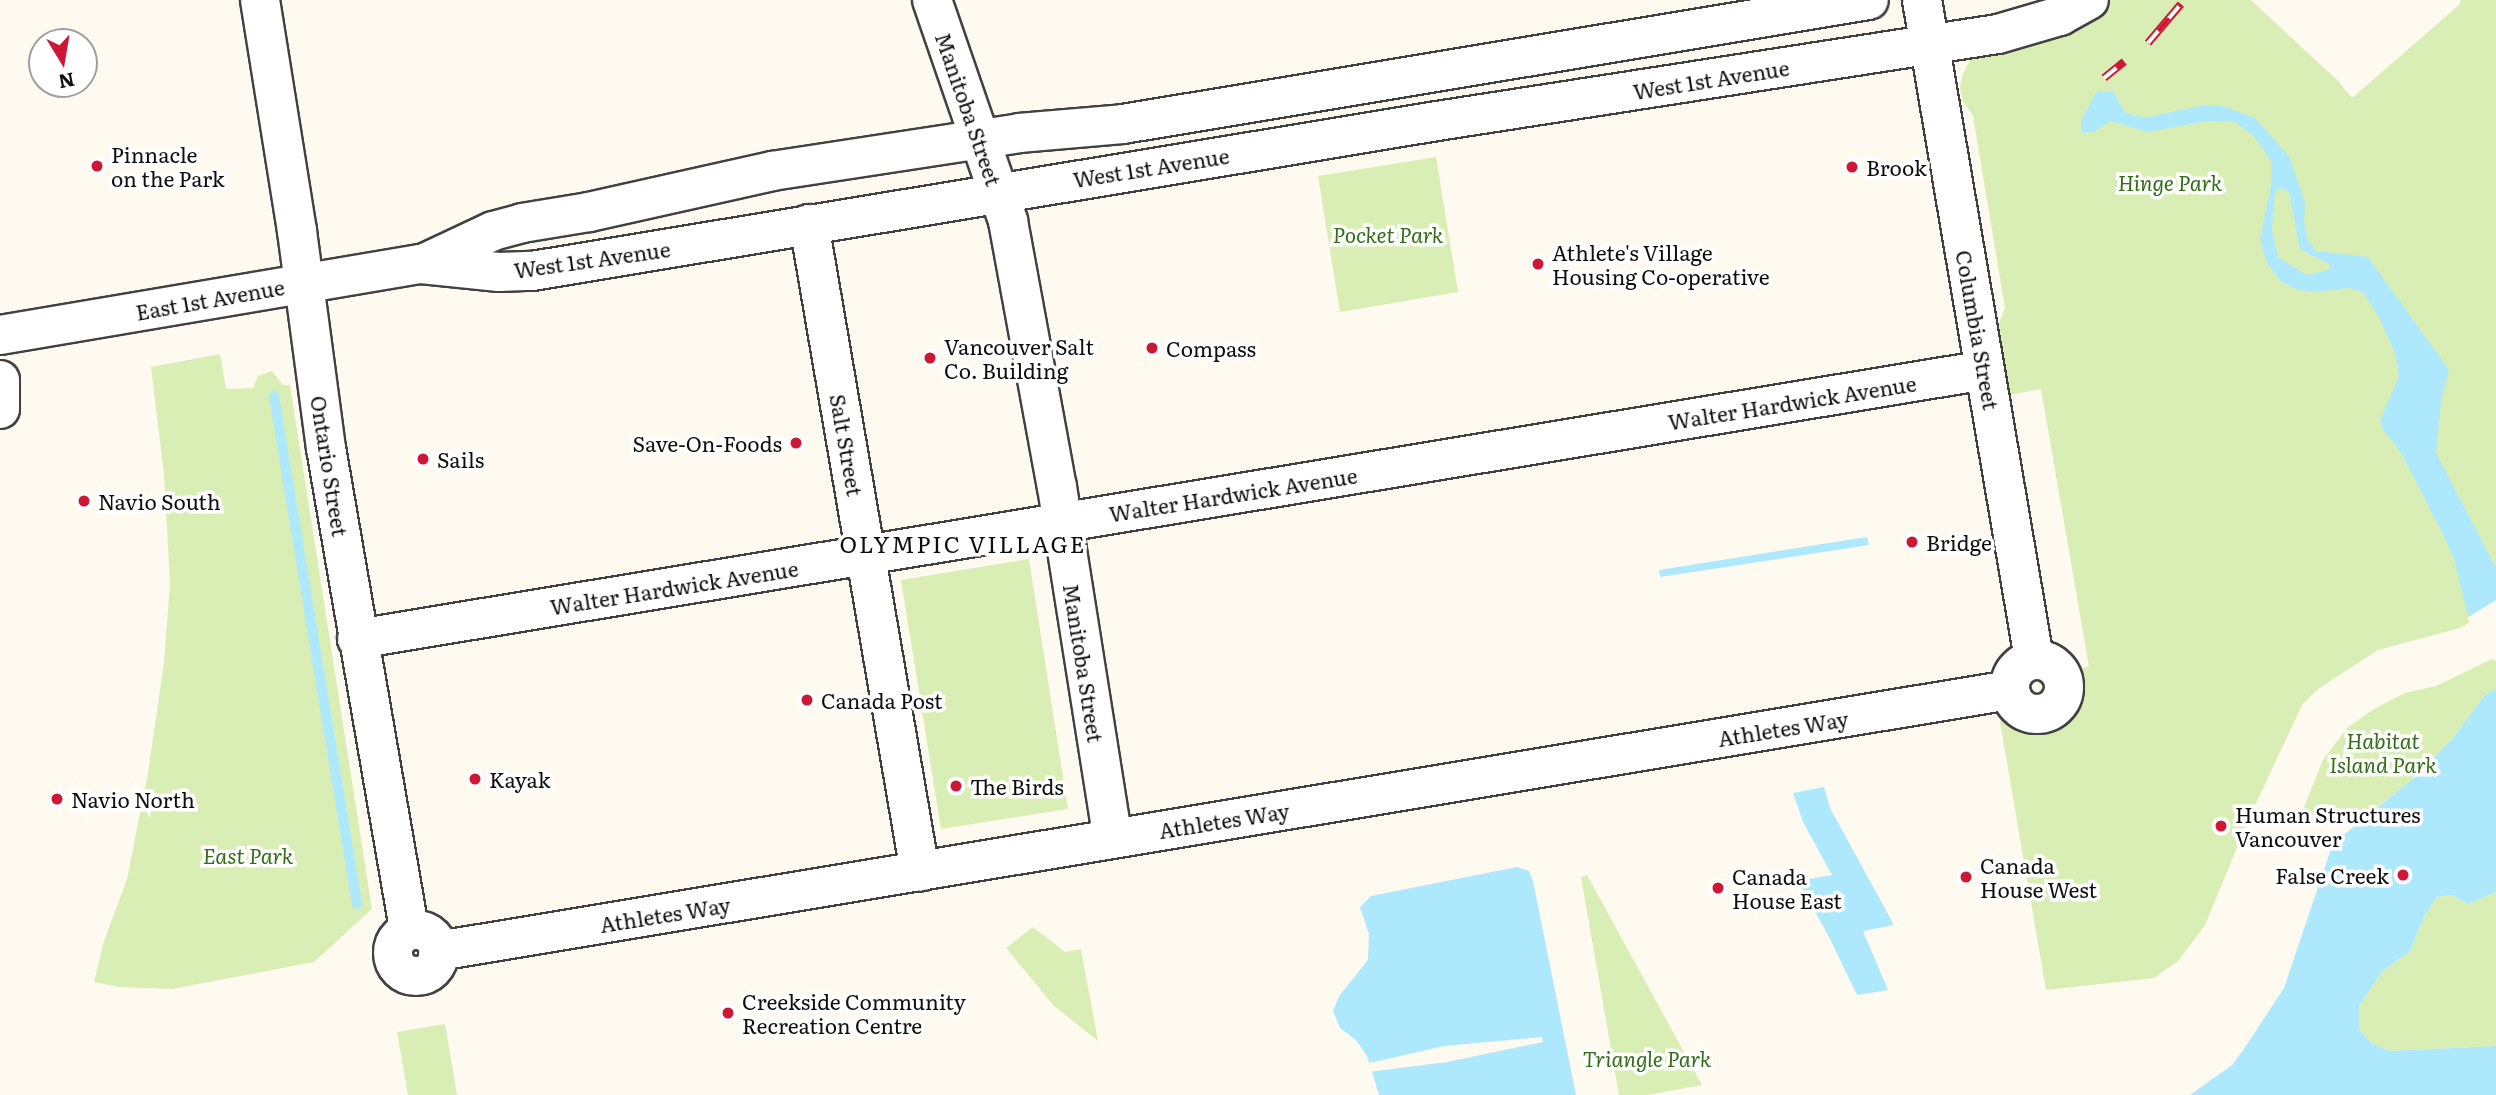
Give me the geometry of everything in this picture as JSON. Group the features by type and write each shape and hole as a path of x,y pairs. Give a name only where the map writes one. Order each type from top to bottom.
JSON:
{"street":[{"name":"Ontario Street","path":"260,0 357,639 424,941"},
{"name":"Manitoba Street","path":"932,0 1008,220 1062,522 1113,839"},
{"name":"West 1st Avenue","path":"421,264 493,231 522,223 590,212 772,171 978,138 1123,124 1869,0"},
{"name":"Columbia Street","path":"1922,0 2034,659"},
{"name":"West 1st Avenue","path":"421,264 499,272 531,271 997,192 1930,46 2035,25 2090,0"},
{"name":"Salt Street","path":"808,224 920,872"},
{"name":"East 1st Avenue","path":"0,335 421,264"},
{"name":"Walter Hardwick Avenue","path":"357,639 1985,370"},
{"path":"0,380 0,409"},
{"path":"2034,659 2050,663 2061,674 2064,690 2057,705 2043,713 2028,713 2016,704 2010,690 2013,673 2018,667 2034,659"},
{"name":"Athletes Way","path":"424,941 920,872 2010,690"}],"green space":[{"name":"Hinge Park","path":"2110,0 2251,0 2338,81 2352,98 2459,5 2461,0 2496,0 2496,607 2460,628 2378,650 2318,689 2302,705 2251,814 2205,925 2178,961 2154,978 2046,990 1998,710 2029,722 2045,723 2056,718 2072,702 2074,681 2071,670 2089,667 2041,389 2008,395 1999,323 2005,308 1973,116 1963,101 1960,88 1962,76 1973,54 2091,12"},
{"name":"Pocket Park","path":"1436,157 1458,292 1340,312 1318,176"},
{"name":"East Park","path":"220,354 226,389 253,388 258,376 272,371 283,385 290,385 372,909 314,962 172,989 119,987 94,982 103,944 127,879 148,773 164,662 170,583 164,474 151,367"},
{"path":"1029,559 1068,809 941,829 901,580"},
{"name":"Habitat Island Park","path":"2496,657 2496,688 2484,696 2453,738 2414,778 2355,825 2297,825 2323,760 2347,728 2374,709 2405,693 2436,686"},
{"name":"Triangle Park","path":"1587,875 1702,1085 1648,1095 1619,1095 1581,877"},
{"path":"2496,892 2496,1046 2390,1051 2371,1043 2359,1029 2359,1006 2382,972 2410,951 2424,917 2437,897 2452,895 2468,904"},
{"path":"1033,927 1065,952 1081,949 1098,1041 1054,1006 1006,948"},
{"path":"445,1024 457,1095 408,1095 397,1032"}],"water":[{"path":"2097,91 2113,92 2125,112 2135,116 2148,117 2200,106 2220,105 2255,118 2289,156 2305,202 2304,222 2308,240 2316,251 2368,257 2449,370 2441,401 2436,453 2496,568 2496,658 2486,636 2467,612 2454,559 2443,534 2400,451 2384,431 2380,420 2399,376 2395,353 2379,317 2363,292 2350,288 2313,292 2296,289 2280,281 2267,263 2260,239 2271,185 2271,161 2254,136 2235,122 2207,121 2148,132 2110,121 2094,132 2082,133 2081,121","holes":["2281,188 2289,192 2300,249 2329,264 2331,269 2307,275 2278,257 2272,230 2274,202 2276,191"]},
{"path":"1867,537 1869,545 1660,577 1659,570"},
{"name":"False Creek","path":"2496,688 2496,892 2468,904 2452,895 2437,897 2424,917 2410,951 2382,972 2359,1006 2359,1029 2371,1043 2390,1051 2496,1046 2496,1095 2156,1095 2201,1070 2238,1033 2281,962 2315,858 2414,778 2453,738 2484,696"},
{"path":"1824,787 1830,808 1894,925 1863,931 1888,990 1857,995 1798,881 1832,875 1803,822 1793,793"},
{"path":"1517,867 1529,871 1533,881 1576,1095 1379,1095 1367,1056 1356,1040 1340,1028 1333,1011 1339,996 1368,960 1369,934 1360,907 1371,896"}],"pier":[{"path":"2496,600 2494,661 2483,638 2467,618"},
{"path":"2335,837 2284,988 2246,1046 2232,1065 2190,1095 2152,1095 2198,1067 2235,1031 2277,960 2317,852"},
{"path":"1542,1037 1543,1042 1447,1062 1368,1072 1365,1064 1444,1046"}],"waterway":[{"path":"274,396 357,904"}],"railway":[{"path":"2148,43 2181,4"},
{"path":"2104,78 2124,62"}],"place":[{"name":"Pinnacle on the Park","path":"97,166"},
{"name":"Brook","path":"1852,167"},
{"name":"Athlete's Village Housing Co-operative","path":"1538,264"},
{"name":"Compass","path":"1152,348"},
{"name":"Vancouver Salt Co. Building","path":"930,358"},
{"name":"Save-On-Foods","path":"796,443"},
{"name":"Sails","path":"423,459"},
{"name":"Navio South","path":"84,501"},
{"name":"Bridge","path":"1912,542"},
{"name":"Canada Post","path":"807,700"},
{"name":"Kayak","path":"475,779"},
{"name":"The Birds","path":"956,786"},
{"name":"Navio North","path":"57,799"},
{"name":"Human Structures Vancouver","path":"2221,826"},
{"name":"False Creek","path":"2403,875"},
{"name":"Canada House West","path":"1966,877"},
{"name":"Canada House East","path":"1718,888"},
{"name":"Creekside Community Recreation Centre","path":"728,1013"}],"district":[{"name":"OLYMPIC VILLAGE","path":"963,543"}]}
